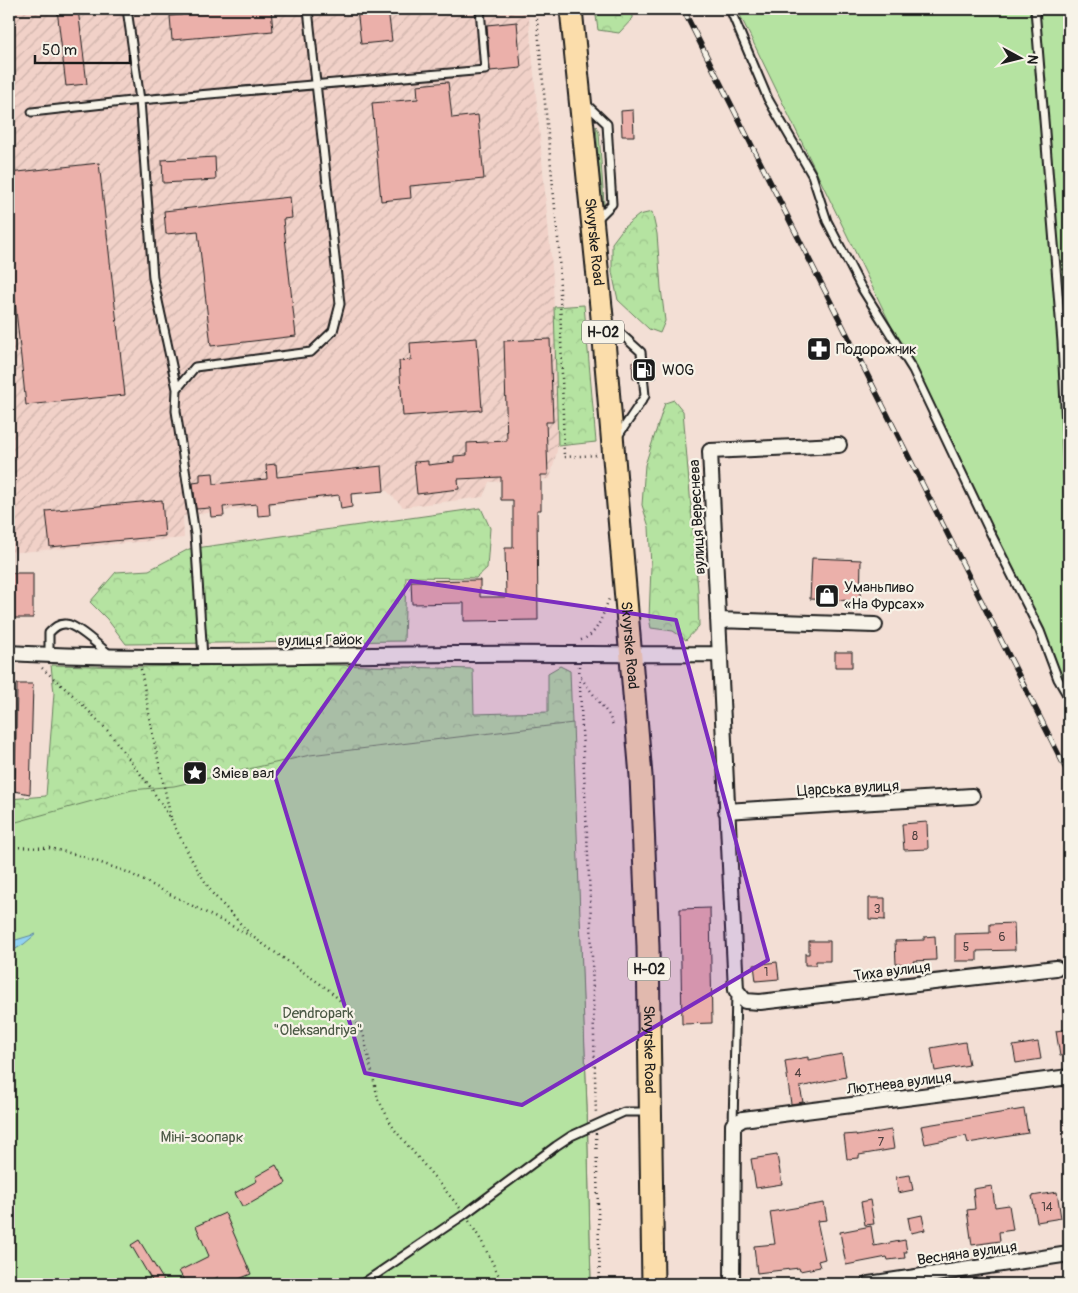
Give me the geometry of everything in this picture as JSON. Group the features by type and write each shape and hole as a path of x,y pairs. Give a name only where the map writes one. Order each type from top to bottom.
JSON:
{"main road":[{"name":"Skvyrske Road","path":"571,9 602,317 641,776 648,947 653,1284"}],"street":[{"name":"вулиця Вереснева","path":"718,620 710,451 839,445"},
{"path":"736,990 718,620 875,626"},
{"name":"вулиця Гайок","path":"9,653 139,658 456,654 720,654"},
{"name":"Царська вулиця","path":"726,811 972,796"},
{"name":"Тиха вулиця","path":"736,990 745,1001 760,1002 1056,968"},
{"name":"Лютнева вулиця","path":"733,1125 744,1120 1069,1077"},
{"path":"732,1284 733,1125"},
{"name":"Весняна вулиця","path":"869,1284 1069,1254"}],"lane":[{"path":"127,9 140,100 153,278 177,389 176,411 195,534 203,658"},
{"path":"177,389 195,367 311,352 333,331 340,304 308,9"},
{"path":"32,112 140,100 485,70 480,9"},
{"path":"730,9 768,99 812,175 827,221 861,287 912,370 1040,631 1058,679 1069,698"},
{"path":"1035,9 1062,342 1069,492"},
{"path":"602,317 641,352 645,396 612,444"},
{"path":"48,655 49,634 55,627 65,624 76,628 113,657"},
{"path":"733,1125 736,990"},
{"path":"362,1284 465,1214 556,1146 624,1112 651,1112"}],"path":[{"path":"536,9 559,250 564,457 597,455 598,465"},
{"path":"578,641 587,638 598,628 611,595"},
{"path":"139,658 154,741 172,821"},
{"path":"38,665 77,699 108,731 172,821 193,862 212,893 253,937"},
{"path":"600,1284 591,920 580,677 609,715 613,725"},
{"path":"9,847 49,848 78,855 127,872 253,937 329,990 350,1010 362,1033 378,1099 394,1129 465,1214 482,1242 503,1284"}],"highlighted area":[{"path":"411,581 676,620 768,960 522,1105 365,1073 275,776"}],"shaded area":[{"path":"9,9 528,9 553,278 558,446 550,479 489,482 483,497 403,507 387,491 384,491 183,516 184,538 9,553"}],"green space":[{"path":"595,9 633,9 633,18 619,33 598,30"},
{"path":"737,9 1069,9 1069,691"},
{"path":"596,126 599,133 604,203 602,208"},
{"path":"652,212 657,234 665,321 660,333 649,329 618,300 612,272 612,243 624,227 639,215"},
{"path":"584,305 596,442 558,446 554,307"},
{"path":"674,400 683,411 698,590 699,626 686,640 673,631 651,628 649,618 651,567 649,527 642,505 645,465 665,403"},
{"path":"481,508 490,528 487,568 476,578 406,577 404,641 126,644 107,619 90,602 116,572 149,570 189,549"},
{"path":"9,553 11,553 9,645"},
{"name":"Dendropark \"Oleksandriya\"","path":"299,664 473,669 474,714 548,712 548,673 560,666 570,671 587,1107 591,1284 9,1284 9,799 46,796 54,693 51,665 135,667"},
{"name":"Dendropark \"Oleksandriya\"","path":"573,723 587,1107 591,1284 9,1284 9,824 132,790 174,786 310,755"}],"water":[{"path":"36,934 24,944 9,953 9,942"}],"building":[{"path":"57,9 78,9 87,84 66,86"},
{"path":"181,9 271,9 273,31 172,40 170,16 182,15"},
{"path":"357,9 388,9 392,41 361,44"},
{"path":"517,22 521,68 490,71 487,25"},
{"path":"448,82 452,118 478,115 484,179 410,186 411,198 381,201 372,103 418,99 417,85"},
{"path":"633,110 634,136 622,136 621,111"},
{"path":"215,157 216,180 163,183 162,160"},
{"path":"99,163 125,395 26,405 9,244 9,173"},
{"path":"290,197 292,218 283,219 296,336 211,346 198,231 166,234 164,211"},
{"path":"477,338 482,410 403,416 399,361 411,360 410,343"},
{"path":"550,339 553,422 546,422 548,475 541,475 541,510 537,510 538,620 464,621 464,603 412,604 411,581 480,580 480,597 506,597 505,548 513,548 513,500 501,500 501,477 458,479 459,489 417,494 414,462 428,461 428,465 454,462 454,456 467,455 467,443 507,441 504,341"},
{"path":"655,360 656,378 649,378 647,361"},
{"path":"632,362 637,362 638,379 633,379"},
{"path":"276,464 277,477 382,466 384,491 351,494 352,507 341,509 339,495 269,503 270,515 258,516 257,504 223,507 224,516 211,517 210,508 196,509 193,483 200,482 200,474 213,473 214,484 267,479 266,465"},
{"path":"162,500 165,536 50,547 46,511"},
{"path":"812,558 861,560 860,601 810,599"},
{"path":"10,573 33,573 33,618 10,618"},
{"path":"835,652 852,652 852,667 835,667"},
{"path":"17,684 33,684 30,794 9,790 9,777 15,778"},
{"path":"927,822 928,849 904,850 902,824"},
{"path":"869,898 885,898 885,920 869,919"},
{"path":"710,908 712,1023 682,1024 680,909"},
{"path":"1014,923 1015,950 977,951 977,961 955,961 955,934 990,933 990,924"},
{"path":"935,936 936,960 913,961 914,964 896,964 895,941 924,940 924,937"},
{"path":"809,941 830,941 830,961 816,961 816,965 805,965 805,954 809,954"},
{"path":"777,962 779,979 756,981 754,965"},
{"path":"1069,1029 1069,1055 1060,1056 1056,1031"},
{"path":"965,1042 969,1065 935,1071 931,1048"},
{"path":"1038,1042 1041,1059 1016,1063 1013,1046"},
{"path":"842,1054 846,1077 800,1087 803,1102 791,1104 785,1061 808,1057 808,1060"},
{"path":"1024,1109 1028,1133 968,1143 966,1136 925,1144 921,1126"},
{"path":"891,1130 894,1149 859,1155 859,1158 847,1159 844,1135 856,1134 857,1136"},
{"path":"777,1155 782,1184 756,1188 751,1159"},
{"path":"276,1165 286,1183 246,1206 242,1206 235,1193 257,1181 255,1177"},
{"path":"910,1175 913,1190 898,1193 896,1177"},
{"path":"992,1186 995,1207 1009,1205 1013,1230 999,1232 1000,1241 972,1245 967,1210 975,1209 973,1189"},
{"path":"1057,1192 1061,1218 1037,1222 1032,1196"},
{"path":"870,1200 874,1224 865,1225 861,1202"},
{"path":"824,1203 827,1220 817,1221 825,1259 818,1261 820,1267 800,1271 799,1268 757,1273 754,1246 775,1244 770,1212"},
{"path":"225,1213 251,1274 227,1284 221,1284 218,1277 204,1284 186,1284 179,1271 209,1256 196,1226"},
{"path":"922,1215 925,1230 911,1233 908,1218"},
{"path":"871,1226 874,1246 905,1240 907,1252 904,1252 905,1258 888,1260 887,1257 846,1265 840,1232"},
{"path":"139,1240 166,1284 154,1284 131,1245"}],"railway":[{"path":"683,9 1069,775"}],"place":[{"name":"Подорожник","path":"819,349"},
{"name":"WOG","path":"644,370"},
{"name":"Уманьпиво «На Фурсах»","path":"827,596"},
{"name":"Змієв вал","path":"195,773"}],"park label":[{"name":"Міні-зоопарк","path":"202,1137"}]}
